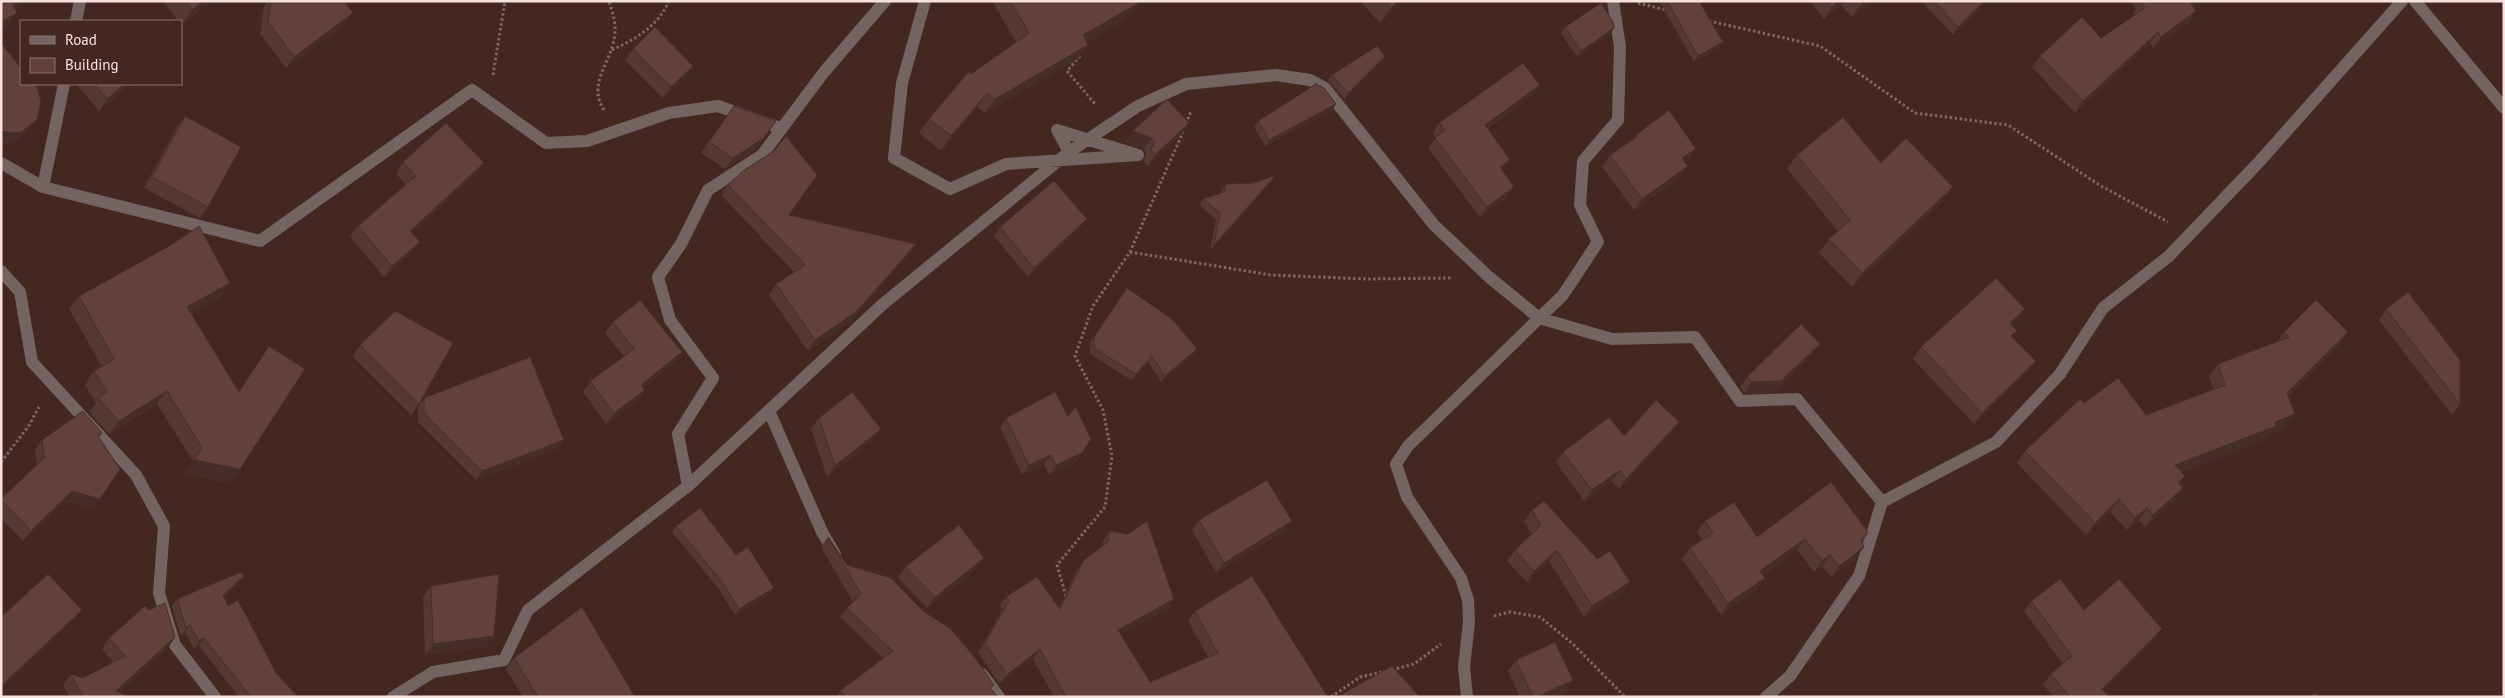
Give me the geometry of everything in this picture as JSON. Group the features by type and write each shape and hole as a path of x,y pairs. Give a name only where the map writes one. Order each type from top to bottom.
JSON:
{"street":[{"path":"76,20 80,1"},
{"path":"688,486 678,434 713,378 670,320 658,277 681,244 708,190 762,155 780,128 824,72 885,1"},
{"path":"925,1 902,83 894,158 950,189 1006,164 1138,155 1057,130 1069,152"},
{"path":"1467,697 1464,667 1469,622 1468,600 1461,578 1407,497 1396,464 1408,446 1563,295 1598,242 1580,205 1582,161 1618,120 1620,47 1613,1"},
{"path":"1766,697 1790,676 1859,576 1882,502 1996,442 2060,374 2103,308 2169,256 2259,162 2402,1"},
{"path":"2415,1 2504,108"},
{"path":"393,697 433,672 504,660 528,610 688,486 884,304 1069,152 1138,106 1186,84 1276,75 1310,80 1325,88 1434,225 1489,277 1539,318 1612,339 1694,337 1740,401 1797,399 1882,502"},
{"path":"43,187 64,85"},
{"path":"1,163 43,187 260,241 472,90 546,142 587,141 669,114 718,106 780,128"},
{"path":"1,271 20,292 32,362 136,475 164,526 159,593 175,645 215,697"},
{"path":"768,411 822,532 843,567"},
{"path":"973,661 999,697"}],"path":[{"path":"472,90 492,80 505,1"},
{"path":"610,1 616,31 612,50 600,75 596,94 603,108 622,131"},
{"path":"612,50 636,38 655,24 669,1"},
{"path":"1630,1 1667,10"},
{"path":"1703,20 1820,46 1915,113 2008,125 2101,186 2190,234"},
{"path":"1082,51 1078,59 1067,70 1097,106"},
{"path":"1067,598 1057,565 1105,507 1112,456 1103,410 1075,356 1093,306 1130,252 1202,82"},
{"path":"1130,252 1271,275 1366,279 1489,277"},
{"path":"1,462 28,427 40,404"},
{"path":"1331,697 1360,677 1414,664 1469,622 1510,612 1540,617 1574,644 1625,697"}],"building":[{"path":"1,1 12,1 17,13 1,22"},
{"path":"186,1 203,1 192,10"},
{"path":"271,1 344,1 353,13 294,57 268,22"},
{"path":"1010,1 1138,1 1139,3 1083,35 1088,45 995,99 987,93 951,136 929,119 968,72 971,74 1029,33"},
{"path":"1385,1 1398,1 1391,8"},
{"path":"1667,1 1699,1 1723,42 1698,56"},
{"path":"1826,1 1839,1 1832,7"},
{"path":"1856,1 1865,1 1860,6"},
{"path":"1934,1 1984,1 1958,27"},
{"path":"2142,1 2191,1 2196,11 2161,37 2158,32 2083,101 2040,56 2082,17 2101,38 2145,8"},
{"path":"1601,3 1613,22 1614,28 1581,51 1565,27"},
{"path":"655,27 693,66 671,87 633,49"},
{"path":"1,43 20,67 20,85 35,85 41,101 37,120 22,132 1,131"},
{"path":"1377,46 1385,56 1348,93 1332,75"},
{"path":"1523,63 1540,85 1485,125 1510,160 1500,167 1514,187 1487,207 1435,138 1445,130 1439,123"},
{"path":"1316,84 1324,88 1336,104 1269,140 1258,121"},
{"path":"95,85 124,85 107,99"},
{"path":"1167,99 1189,123 1155,155 1151,150 1154,143 1152,138 1133,131"},
{"path":"734,106 776,121 764,138 733,158 709,142"},
{"path":"1669,110 1696,149 1682,158 1688,166 1642,199 1610,155 1638,136 1637,134"},
{"path":"185,116 241,147 208,207 152,177"},
{"path":"1843,117 1881,163 1906,138 1953,187 1862,273 1829,239 1850,220 1797,155"},
{"path":"446,123 484,163 410,231 420,242 392,266 358,226 416,176 403,162"},
{"path":"786,136 817,175 789,215 916,244 856,312 815,340 776,284 805,265 728,185 743,171 774,151"},
{"path":"1276,175 1214,245 1220,213 1203,199 1224,192 1226,184 1253,183"},
{"path":"1054,181 1087,219 1034,268 1000,227"},
{"path":"199,226 230,283 187,307 239,392 269,346 305,369 240,469 194,460 202,448 167,391 119,421 98,398 107,392 94,371 114,359 79,296 171,245"},
{"path":"1996,278 2025,309 2010,323 2017,331 2011,336 2036,361 1982,413 1921,347"},
{"path":"1127,288 1172,319 1197,349 1165,376 1152,356 1136,374 1094,348 1094,337"},
{"path":"2408,292 2460,360 2460,404 2386,309"},
{"path":"640,300 682,352 641,385 645,390 614,413 590,381 634,349 613,322"},
{"path":"2316,300 2348,332 2287,393 2295,414 2275,422 2276,426 2175,465 2185,476 2178,482 2183,488 2153,515 2147,508 2135,518 2119,499 2095,523 2025,451 2080,399 2084,403 2118,378 2146,415 2225,385 2218,364 2289,337 2284,332"},
{"path":"395,311 453,343 419,404 360,345"},
{"path":"1801,324 1820,344 1781,381 1752,382 1748,376"},
{"path":"530,357 564,440 482,471 424,413 424,398"},
{"path":"852,392 881,429 835,466 819,418"},
{"path":"1055,392 1068,416 1076,407 1091,439 1082,453 1056,465 1051,455 1029,465 1006,418"},
{"path":"1656,400 1679,422 1626,479 1620,470 1592,490 1563,452 1609,417 1624,436"},
{"path":"83,411 102,433 98,436 120,469 100,499 72,491 31,531 1,499 44,458 42,440"},
{"path":"1267,480 1292,521 1224,563 1199,520"},
{"path":"1831,482 1868,532 1861,540 1864,547 1839,566 1830,555 1822,561 1805,539 1760,571 1765,578 1728,603 1690,548 1713,533 1705,521 1734,502 1757,537"},
{"path":"1544,501 1597,559 1610,551 1630,582 1592,606 1557,550 1534,571 1515,550 1541,525 1532,510"},
{"path":"700,508 736,555 748,547 774,588 739,609 722,582 676,526"},
{"path":"1147,521 1174,599 1118,630 1150,682 1218,653 1195,611 1252,576 1328,697 1066,697 1040,649 1007,675 985,643 1009,601 1007,596 1037,577 1060,609 1084,560 1108,542 1110,531 1128,534"},
{"path":"959,525 984,558 935,597 905,567"},
{"path":"828,537 847,565 891,578 923,611 951,629 976,659 994,685 990,688 998,697 898,697 896,695 894,697 845,697 840,691 893,651 847,608 861,594"},
{"path":"241,572 244,576 223,595 228,606 238,600 276,673 298,697 251,697 204,638 199,641 190,625 186,628 177,599"},
{"path":"48,574 82,610 1,686 1,617"},
{"path":"499,574 494,636 433,644 431,586"},
{"path":"2060,579 2084,610 2119,579 2162,629 2102,689 2109,697 2070,697 2051,674 2072,656 2031,601"},
{"path":"165,603 175,637 116,691 130,697 83,697 71,674 83,678 125,656 109,638 145,606 149,610"},
{"path":"582,607 635,697 538,697 514,658"},
{"path":"1555,642 1573,680 1537,697 1533,697 1516,660"},
{"path":"1392,666 1420,697 1337,697"},
{"path":"2316,693 2318,697 2307,697"}]}
